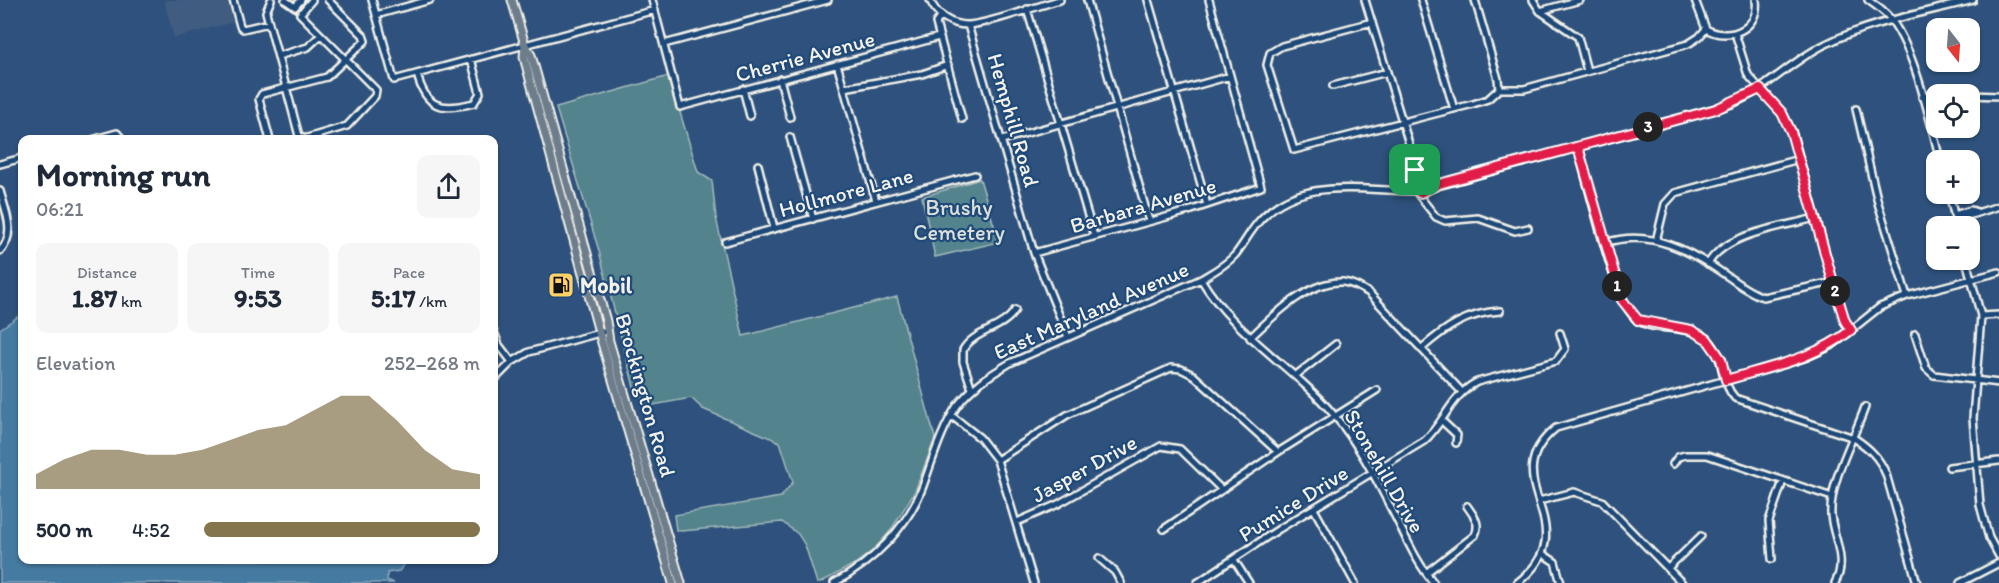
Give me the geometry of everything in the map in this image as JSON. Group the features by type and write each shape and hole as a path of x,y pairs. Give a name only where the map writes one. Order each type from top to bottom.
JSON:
{"main road":[{"name":"Brockington Road","path":"512,0 525,45 524,57 531,83 681,583"},
{"name":"Brockington Road","path":"604,332 673,583"}],"street":[{"path":"233,0 240,26 243,29 269,23"},
{"path":"271,0 267,4 266,12 299,135"},
{"path":"285,0 295,6 376,90 375,96 346,126 319,135"},
{"path":"295,6 302,0"},
{"path":"300,11 312,0"},
{"path":"269,135 259,99 262,94 327,77 365,41 363,35 328,0"},
{"path":"372,0 394,80 655,10"},
{"path":"376,15 430,0"},
{"path":"652,0 664,44 828,0"},
{"path":"930,0 941,16 951,22 968,25 1060,0"},
{"path":"1087,0 1149,220"},
{"path":"1148,0 1207,205"},
{"path":"1002,140 1230,76 1209,0"},
{"path":"1365,0 1419,188 1436,217 1445,221 1478,218 1515,231 1528,228"},
{"path":"1421,0 1454,109"},
{"path":"1475,0 1499,89"},
{"path":"1533,0 1540,11 1578,37 1587,71"},
{"path":"1540,11 1580,0"},
{"path":"1695,0 1706,29 1722,34 1735,33 1752,22 1756,13 1756,0"},
{"path":"1868,0 1893,22 1922,97 1937,150"},
{"name":"East Maryland Avenue","path":"834,583 874,555 906,517 920,493 951,416 972,389 1010,363 1201,279 1225,265 1261,218 1292,197 1321,189 1402,190 1439,184 1716,109 1760,89 1827,43 1848,34 1973,0"},
{"path":"1027,9 1094,236"},
{"path":"941,16 936,23 962,119"},
{"path":"1372,22 1272,51 1267,65 1294,150 1488,99 1499,89 1516,91 1688,44 1706,29"},
{"name":"Hemphill Road","path":"968,25 1034,253 1068,337"},
{"path":"1735,33 1745,68 1782,113 1791,132 1833,282 1845,321 1851,330"},
{"path":"278,56 308,47 321,35"},
{"name":"Cherrie Avenue","path":"664,44 680,107 939,37"},
{"path":"417,74 423,92 435,104 449,108 474,103 480,93 471,59"},
{"path":"837,64 876,201"},
{"path":"844,88 922,74 948,65"},
{"path":"1333,86 1387,72"},
{"name":"Barbara Avenue","path":"1034,253 1207,205 1262,187 1230,76"},
{"path":"780,79 790,117"},
{"path":"743,89 750,116"},
{"path":"1922,97 1926,96"},
{"path":"1980,96 1999,96"},
{"path":"1856,109 1878,203 1907,296"},
{"path":"790,137 813,219"},
{"path":"1578,147 1622,300 1633,316 1649,323 1691,330 1707,339 1721,359 1729,392 1735,398 1854,438 1879,458 1917,583"},
{"path":"0,164 18,159"},
{"path":"1656,241 1665,204 1675,193 1799,159"},
{"path":"758,165 774,228"},
{"name":"Hollmore Lane","path":"725,242 975,175"},
{"path":"0,190 9,230 8,240 0,251"},
{"path":"1963,216 1999,206"},
{"path":"1708,264 1717,250 1732,241 1815,218"},
{"path":"1605,243 1630,237 1656,241 1687,251 1753,294 1763,297 1833,282"},
{"path":"1969,270 1981,316 1973,418 1977,466 1983,522 1999,555"},
{"path":"1517,583 1534,569 1543,555 1546,537 1532,476 1534,458 1544,438 1556,428 1807,357 1831,346 1880,307 1907,296 1999,272"},
{"name":"Stonehill Drive","path":"1201,279 1224,313 1295,376 1335,416 1372,472 1426,573 1434,583"},
{"path":"1250,338 1312,289 1341,282 1369,293 1461,391 1477,382 1556,361 1565,349 1560,333"},
{"path":"972,389 963,362 963,350 972,340 1008,321 1015,310"},
{"path":"1421,349 1457,321 1484,312 1500,311"},
{"path":"1981,316 1999,315"},
{"path":"498,376 512,362 529,352 604,332"},
{"path":"1915,334 1926,368 1934,375 1999,383"},
{"path":"498,342 512,362"},
{"path":"1295,376 1336,344"},
{"path":"997,460 1067,415 1171,368 1181,369 1193,375 1278,452"},
{"path":"1164,530 1278,452 1377,390"},
{"name":"Pumice Drive","path":"1197,583 1424,441 1442,421 1461,391"},
{"path":"1835,583 1840,554 1832,520 1832,497 1864,407"},
{"path":"951,416 980,438 997,460 1034,583"},
{"path":"1442,421 1457,435 1456,443"},
{"name":"Jasper Drive","path":"1017,522 1058,504 1161,446 1180,449 1222,490"},
{"path":"1673,464 1678,457 1685,454 1707,455 1832,497"},
{"path":"1949,467 1977,466 1999,461"},
{"path":"1772,559 1769,521 1783,481"},
{"path":"1539,501 1574,492 1593,496 1613,510 1682,583"},
{"path":"1426,573 1475,535 1478,529 1476,519 1467,506"},
{"path":"1314,509 1332,537 1355,583"},
{"path":"1668,568 1701,536"},
{"path":"1543,555 1555,562 1561,583"},
{"path":"1099,558 1115,572 1121,583"},
{"path":"1234,560 1249,583"},
{"path":"1960,583 1999,564"}],"shaded area":[{"path":"164,0 228,0 233,22 174,38"},
{"path":"18,317 18,564 405,564 399,571 387,573 387,580 394,583 0,583 0,329"}],"green space":[{"path":"669,76 698,172 712,181 716,218 743,336 897,297 935,438 915,491 891,530 874,550 820,583 817,583 805,545 798,534 782,522 676,530 674,515 781,497 793,482 780,442 703,409 691,398 648,406 635,391 599,251 556,108"},
{"name":"Brushy Cemetery","path":"980,179 999,242 935,257 922,197"}],"place":[{"name":"Mobil","path":"561,285"}],"route":[{"path":"1415,170 1414,190 1420,193 1439,184 1578,147 1622,300 1627,308 1638,320 1691,330 1707,339 1721,359 1726,380 1807,357 1831,346 1851,330 1845,321 1833,282 1788,123 1760,89 1742,100 1716,109 1439,184 1421,184 1415,170"}]}
